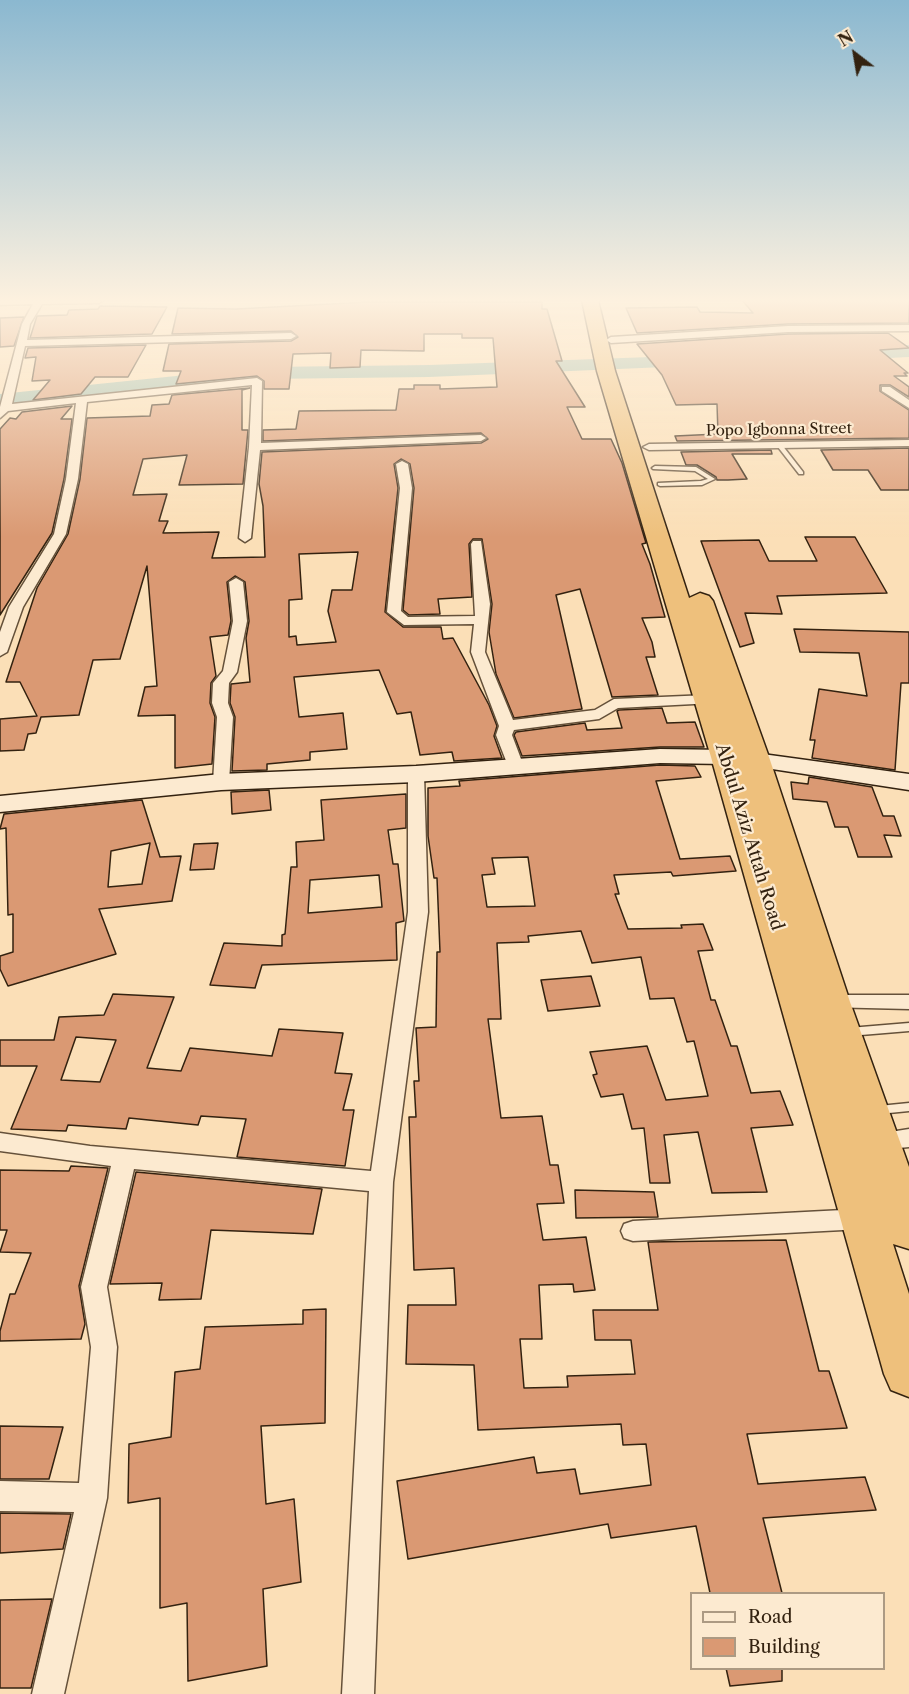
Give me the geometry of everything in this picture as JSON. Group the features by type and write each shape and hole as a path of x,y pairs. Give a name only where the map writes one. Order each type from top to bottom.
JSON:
{"highway":[{"name":"Abdul Aziz Attah Road","path":"617,379 708,700 741,759 831,1002 824,1033 868,1111 894,1140 909,1230"},
{"name":"Abdul Aziz Attah Road","path":"620,379 654,466 824,1033 862,1219 909,1374"}],"street":[{"path":"0,381 14,380 6,405 257,381 255,447 245,538"},
{"path":"886,389 909,405"},
{"path":"0,652 16,607 60,534 72,479 82,399"},
{"path":"255,447 482,438"},
{"name":"Popo Igbonna Street","path":"654,466 780,446 909,443"},
{"path":"402,464 406,488 394,612 404,621 479,620"},
{"path":"477,544 483,604 479,620 478,652 507,726 504,735 516,767"},
{"path":"221,782 225,717 220,703 222,683 230,672 240,621 236,582"},
{"path":"507,726 599,714 614,704 708,700"},
{"path":"0,804 221,782 416,774 621,758 741,759 909,782"},
{"path":"358,1694 381,1182 418,912 416,774"},
{"path":"831,1002 909,1002"},
{"path":"0,1142 125,1158 381,1182"},
{"path":"48,1694 92,1498 104,1347 94,1287 125,1158"},
{"path":"633,1231 862,1219"},
{"path":"0,1496 92,1498"}],"lane":[{"path":"780,446 801,472"},
{"path":"654,466 696,468 712,479 702,483 654,466"},
{"path":"824,1033 909,1027"},
{"path":"868,1111 909,1107"}],"building":[{"path":"32,379 93,379 81,394 33,400 50,380 32,381"},
{"path":"178,379 226,379 176,384"},
{"path":"261,379 290,379 289,389 264,389 264,381"},
{"path":"496,379 567,379 585,407 567,407 582,439 611,439 622,463 646,543 642,544 665,617 642,618 652,642 655,657 646,657 658,695 612,697 580,589 556,595 582,709 514,718 496,674 489,632 492,604 482,539 473,539 469,544 472,597 438,599 440,614 409,615 403,610 414,488 410,464 401,459 394,464 398,488 385,612 403,627 441,627 443,639 453,638 489,705 497,726 494,736 502,758 454,761 452,752 420,755 411,712 397,714 379,670 294,677 299,717 343,713 347,749 310,752 310,760 267,764 267,770 232,771 235,717 230,703 231,684 250,682 246,638 249,621 245,582 235,576 227,582 231,621 228,635 210,637 216,676 211,683 210,703 215,717 212,764 175,768 175,715 138,716 145,687 157,686 147,566 120,659 93,660 79,715 41,717 36,733 28,734 24,750 0,751 0,719 37,716 20,682 6,682 37,588 68,534 80,479 87,418 150,416 152,405 169,404 172,395 250,388 242,390 242,430 248,430 243,484 179,485 187,455 143,459 133,495 167,494 159,521 168,521 163,533 219,532 212,558 265,557 263,506 259,484 262,452 481,443 488,439 481,433 263,441 263,430 296,429 299,411 396,410 399,389 414,389 414,385 440,385 440,389 497,387","holes":["358,552 352,590 332,590 328,611 336,642 297,645 296,636 289,637 289,600 302,599 299,554"]},
{"path":"664,379 898,379 909,387 909,397 890,385 880,385 880,391 909,410 909,438 677,441 675,436 718,434 717,404 676,405"},
{"path":"72,406 61,419 72,419 64,479 52,533 0,615 0,429 10,418 16,419 22,412"},
{"path":"909,448 909,490 881,490 868,470 833,470 821,450"},
{"path":"771,450 772,454 732,454 747,479 728,480 717,480 697,465 686,465 681,452"},
{"path":"805,537 855,537 887,593 777,596 782,614 745,613 754,643 740,647 701,541 759,540 769,561 817,561"},
{"path":"794,629 909,632 909,683 901,683 895,770 812,758 815,740 810,740 819,689 867,696 859,653 800,652"},
{"path":"662,708 667,723 695,722 704,747 660,747 522,756 514,735 516,732 585,723 587,730 622,728 617,711 619,710"},
{"path":"660,765 695,766 701,777 656,781 680,859 730,856 736,871 673,876 671,872 614,875 619,894 615,894 628,929 682,928 681,925 703,924 713,950 698,951 711,1000 715,1000 731,1046 737,1046 751,1093 780,1091 793,1125 751,1128 767,1192 712,1193 698,1132 664,1135 670,1183 650,1183 644,1128 632,1129 623,1094 601,1097 593,1075 597,1074 590,1052 647,1046 666,1100 708,1096 694,1041 687,1042 674,998 650,999 641,957 592,963 581,931 528,936 529,942 497,943 501,1019 488,1019 501,1118 542,1116 550,1165 558,1165 564,1203 537,1204 543,1240 586,1237 595,1290 574,1292 573,1284 539,1285 542,1339 520,1339 524,1388 568,1387 567,1376 635,1374 631,1340 595,1340 593,1310 658,1310 648,1242 786,1240 819,1371 829,1371 847,1428 747,1434 758,1484 865,1477 876,1510 763,1518 782,1592 710,1592 696,1526 611,1538 608,1524 408,1559 397,1481 534,1457 537,1473 575,1469 580,1494 651,1485 646,1444 623,1445 621,1424 478,1430 474,1365 406,1364 408,1305 456,1305 454,1268 414,1270 409,1117 416,1117 414,1081 419,1081 416,1028 436,1027 437,952 440,952 437,878 434,878 428,836 428,788 460,786 459,781","holes":["528,857 535,906 487,907 482,875 495,874 492,858"]},
{"path":"809,777 872,787 883,816 894,816 901,836 884,835 892,857 858,857 848,827 835,827 827,802 793,799 791,782 808,784"},
{"path":"269,790 271,810 232,814 231,792"},
{"path":"406,794 406,828 388,830 393,864 398,864 404,921 396,923 397,960 262,965 255,988 210,985 224,943 282,946 291,867 297,867 296,842 324,840 321,800","holes":["379,875 382,907 308,913 310,880"]},
{"path":"142,800 160,857 181,856 172,901 99,909 116,954 8,986 0,969 0,956 13,952 13,914 8,915 6,828 0,829 4,814","holes":["150,843 142,884 108,887 111,851"]},
{"path":"218,843 214,869 190,870 194,844"},
{"path":"591,976 600,1006 548,1011 541,980"},
{"path":"113,994 174,997 147,1068 181,1071 190,1048 272,1056 279,1029 343,1033 335,1073 352,1074 343,1110 354,1110 345,1166 237,1157 246,1119 201,1116 198,1125 129,1118 126,1129 68,1125 66,1131 11,1129 37,1066 0,1066 0,1040 54,1040 59,1017 104,1015","holes":["76,1037 116,1040 100,1082 61,1080"]},
{"path":"71,1166 108,1168 79,1286 85,1324 81,1339 0,1341 0,1331 10,1294 15,1294 31,1253 0,1252 7,1230 0,1230 0,1170 69,1171"},
{"path":"136,1172 322,1189 313,1234 211,1230 201,1299 159,1300 162,1283 110,1284"},
{"path":"575,1190 654,1192 658,1217 576,1218"},
{"path":"326,1309 325,1423 261,1426 266,1504 294,1499 301,1582 263,1589 267,1666 188,1681 187,1603 160,1608 160,1498 128,1503 129,1444 171,1437 175,1372 200,1369 205,1327 303,1324 303,1310"},
{"path":"0,1426 63,1427 49,1479 0,1479"},
{"path":"0,1513 71,1514 63,1549 0,1553"},
{"path":"52,1599 31,1688 0,1688 0,1600"},
{"path":"726,1670 782,1670 782,1681 730,1686"}],"waterway":[{"path":"0,401 207,379"}]}
